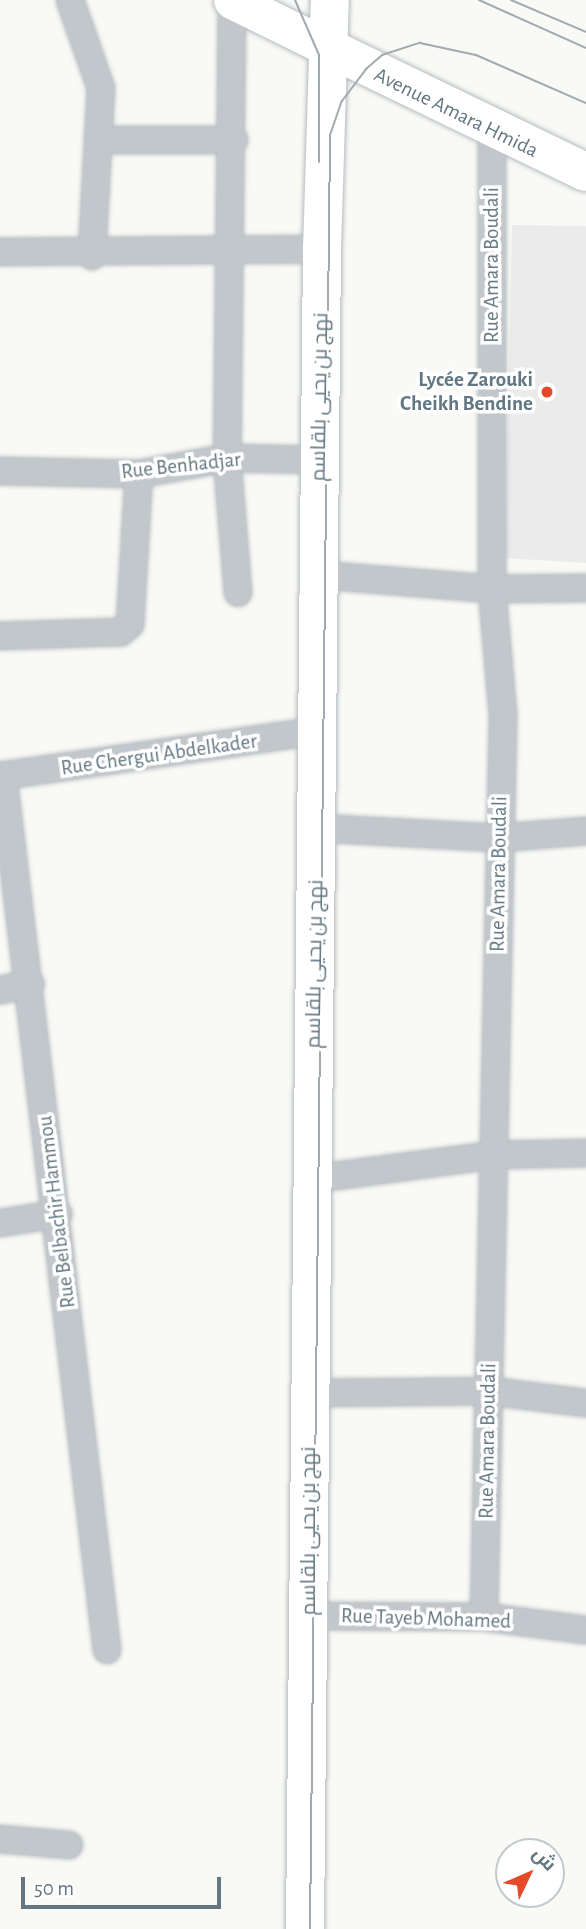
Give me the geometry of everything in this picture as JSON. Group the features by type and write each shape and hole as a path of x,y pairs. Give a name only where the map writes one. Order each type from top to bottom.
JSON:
{"main road":[{"path":"232,0 329,48"},
{"name":"نهج بن يحيى بلقاسم","path":"305,1929 322,249 330,0"},
{"name":"Avenue Amara Hmida","path":"329,48 492,131 586,172"}],"street":[{"path":"70,0 101,88 92,256"},
{"path":"232,0 233,247 226,458 238,593"},
{"name":"Rue Amara Boudali","path":"484,1617 503,715 492,589 492,131"},
{"path":"98,140 234,140"},
{"path":"0,252 92,256 233,247 322,249"},
{"name":"Rue Benhadjar","path":"0,471 139,474 226,458 320,460"},
{"path":"0,636 121,632 130,624 139,474"},
{"path":"319,575 492,589 586,587"},
{"name":"Rue Chergui Abdelkader","path":"1,775 317,731"},
{"name":"Rue Belbachir Hammou","path":"1,775 58,1214 107,1650"},
{"path":"316,828 499,838 586,831"},
{"path":"0,990 30,985"},
{"path":"312,1179 495,1156 586,1153"},
{"path":"0,1223 58,1214"},
{"path":"310,1393 489,1391 586,1403"},
{"name":"Rue Tayeb Mohamed","path":"308,1616 484,1617 586,1630"},
{"path":"0,1839 69,1845"}],"shaded area":[{"name":"Lycée Zarouki Cheikh Bendine","path":"512,225 586,226 586,563 505,558"}],"tram line":[{"path":"295,0 319,55 319,162"},
{"path":"479,0 586,48"},
{"path":"511,0 586,32"},
{"path":"310,1929 330,135 342,101 366,69 382,55 420,43 476,55 586,103"}],"place":[{"name":"Lycée Zarouki Cheikh Bendine","path":"547,392"}]}
